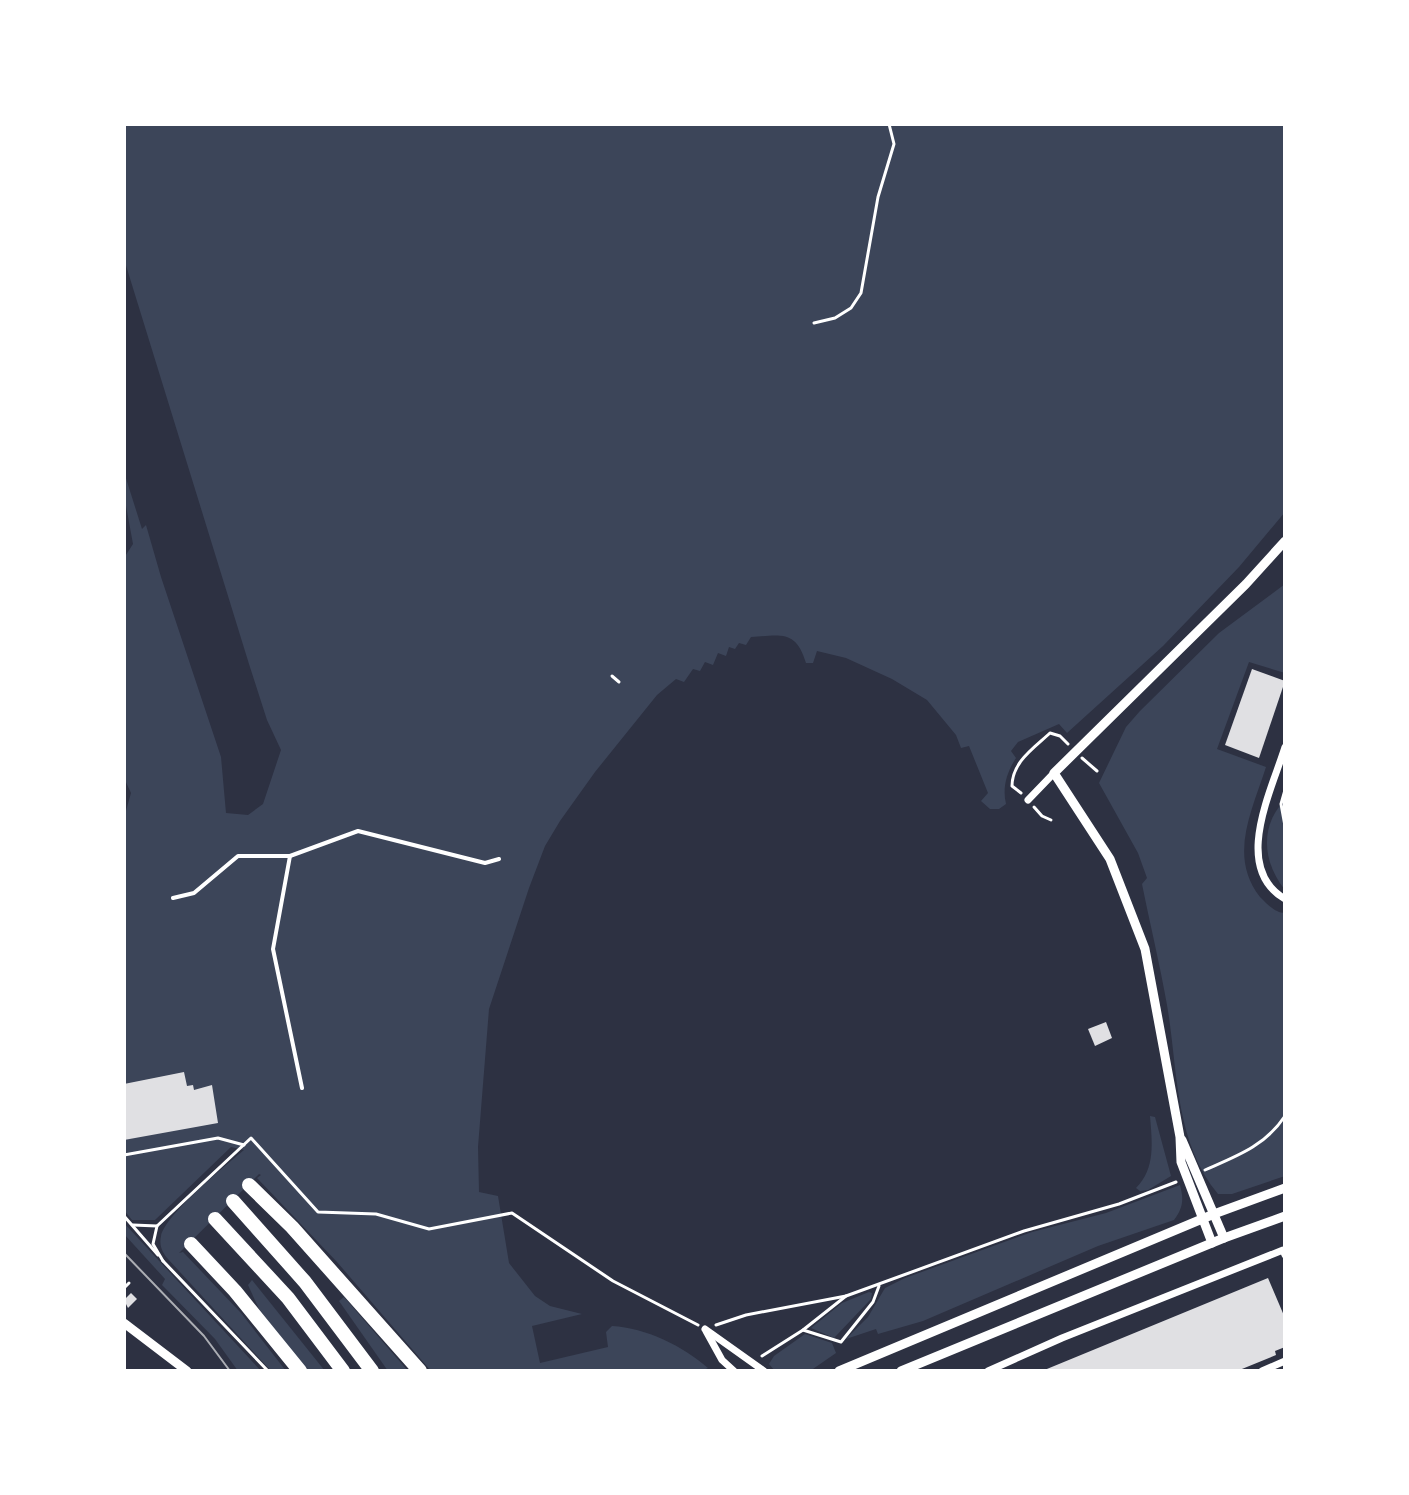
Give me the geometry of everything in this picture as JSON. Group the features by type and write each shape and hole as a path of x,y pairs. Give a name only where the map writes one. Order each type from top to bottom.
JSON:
{"highway":[{"path":"249,1185 292,1227 420,1371"},
{"path":"233,1201 305,1282 372,1371"},
{"path":"215,1219 288,1298 343,1371"},
{"path":"191,1244 235,1291 300,1371"}],"street":[{"path":"1028,800 1246,584 1285,541"},
{"path":"1285,747 1256,846 1264,879 1275,894 1285,899"},
{"path":"1054,773 1110,859 1145,949 1180,1137 1181,1162 1212,1243"},
{"path":"1180,1137 1224,1238"},
{"path":"839,1371 1214,1214 1285,1188"},
{"path":"901,1371 1224,1238 1285,1216"},
{"path":"988,1371 1062,1338 1283,1250 1285,1255"},
{"path":"124,1323 187,1371"},
{"path":"705,1329 722,1360 734,1371"},
{"path":"705,1329 764,1371"},
{"path":"1262,1371 1285,1361"}],"lane":[{"path":"173,898 194,893 238,856 290,856 358,831 485,863 499,859"},
{"path":"290,856 273,949 302,1088"}],"path":[{"path":"814,323 835,318 851,308 861,293 878,197 894,144 889,124"},
{"path":"612,676 619,682"},
{"path":"1051,820 1042,816 1012,786 1012,775 1020,761 1050,733 1060,736 1097,771"},
{"path":"1285,790 1281,804 1285,826"},
{"path":"1205,1170 1251,1150 1266,1139 1285,1116"},
{"path":"124,1155 218,1138 244,1145"},
{"path":"163,1261 153,1244 157,1226 251,1138 318,1212 376,1214 429,1229 512,1213 613,1281 705,1329 746,1315 846,1296 1024,1231 1119,1204 1176,1182"},
{"path":"124,1216 268,1371"},
{"path":"132,1225 157,1226"},
{"path":"124,1288 129,1283"},
{"path":"803,1330 841,1342 873,1302 879,1284"},
{"path":"761,1356 803,1330 846,1296"}],"shaded area":[{"path":"124,124 1285,124 1285,512 1239,567 1163,646 1067,733 1059,724 1018,742 1011,751 1016,758 1006,780 1006,804 999,809 990,809 981,801 988,793 969,746 961,748 956,735 927,700 892,679 846,658 817,651 813,663 806,663 798,645 786,637 751,637 746,645 739,643 735,649 729,647 726,656 718,653 713,665 705,662 700,671 693,669 684,682 676,679 657,695 595,772 545,846 489,1009 478,1147 479,1192 498,1196 509,1263 535,1296 550,1306 582,1314 532,1326 540,1363 608,1347 606,1332 612,1326 638,1330 663,1340 687,1352 708,1368 701,1371 431,1371 337,1262 257,1178 259,1174 179,1253 183,1252 241,1313 286,1371 271,1371 168,1259 161,1245 161,1236 173,1216 244,1150 231,1147 155,1220 132,1220 124,1210 124,818 131,793 124,778 124,558 133,544 124,495 124,472 142,529 146,525 221,757 226,813 248,815 263,804 281,750 267,720 249,664 124,259"},
{"path":"1285,584 1285,673 1249,662 1217,749 1266,767 1250,817 1244,849 1250,881 1260,897 1275,910 1285,913 1285,1176 1232,1194 1218,1194 1193,1151 1185,1128 1167,1005 1142,884 1147,878 1138,853 1099,783 1126,727 1140,711 1219,633"},
{"path":"1285,800 1285,890 1272,868 1267,845 1271,821"},
{"path":"1150,1116 1155,1117 1171,1176 1148,1190 1140,1191 1136,1188 1150,1163"},
{"path":"1180,1185 1182,1204 1174,1220 1098,1246 923,1321 878,1334 876,1329 846,1339 868,1317 885,1288 905,1278 1032,1232 1106,1213"},
{"path":"124,1223 261,1371 238,1371 215,1339 162,1285 165,1279 124,1234"},
{"path":"252,1280 325,1371 307,1371 259,1309 248,1285"},
{"path":"872,1293 871,1299 834,1338 811,1328 842,1303"},
{"path":"344,1297 408,1371 388,1371 339,1301"},
{"path":"805,1334 832,1343 836,1353 810,1371 775,1371 769,1364 774,1356"}],"building":[{"path":"1252,669 1285,681 1259,758 1225,745"},
{"path":"1106,1022 1112,1038 1095,1046 1088,1029"},
{"path":"184,1072 187,1086 193,1085 194,1090 212,1085 218,1123 124,1140 124,1084"},
{"path":"1268,1278 1285,1318 1285,1347 1275,1351 1276,1355 1237,1371 1042,1371"},
{"path":"131,1293 137,1299 128,1308 124,1300"}],"tram line":[{"path":"124,1253 204,1336 230,1371"}]}
